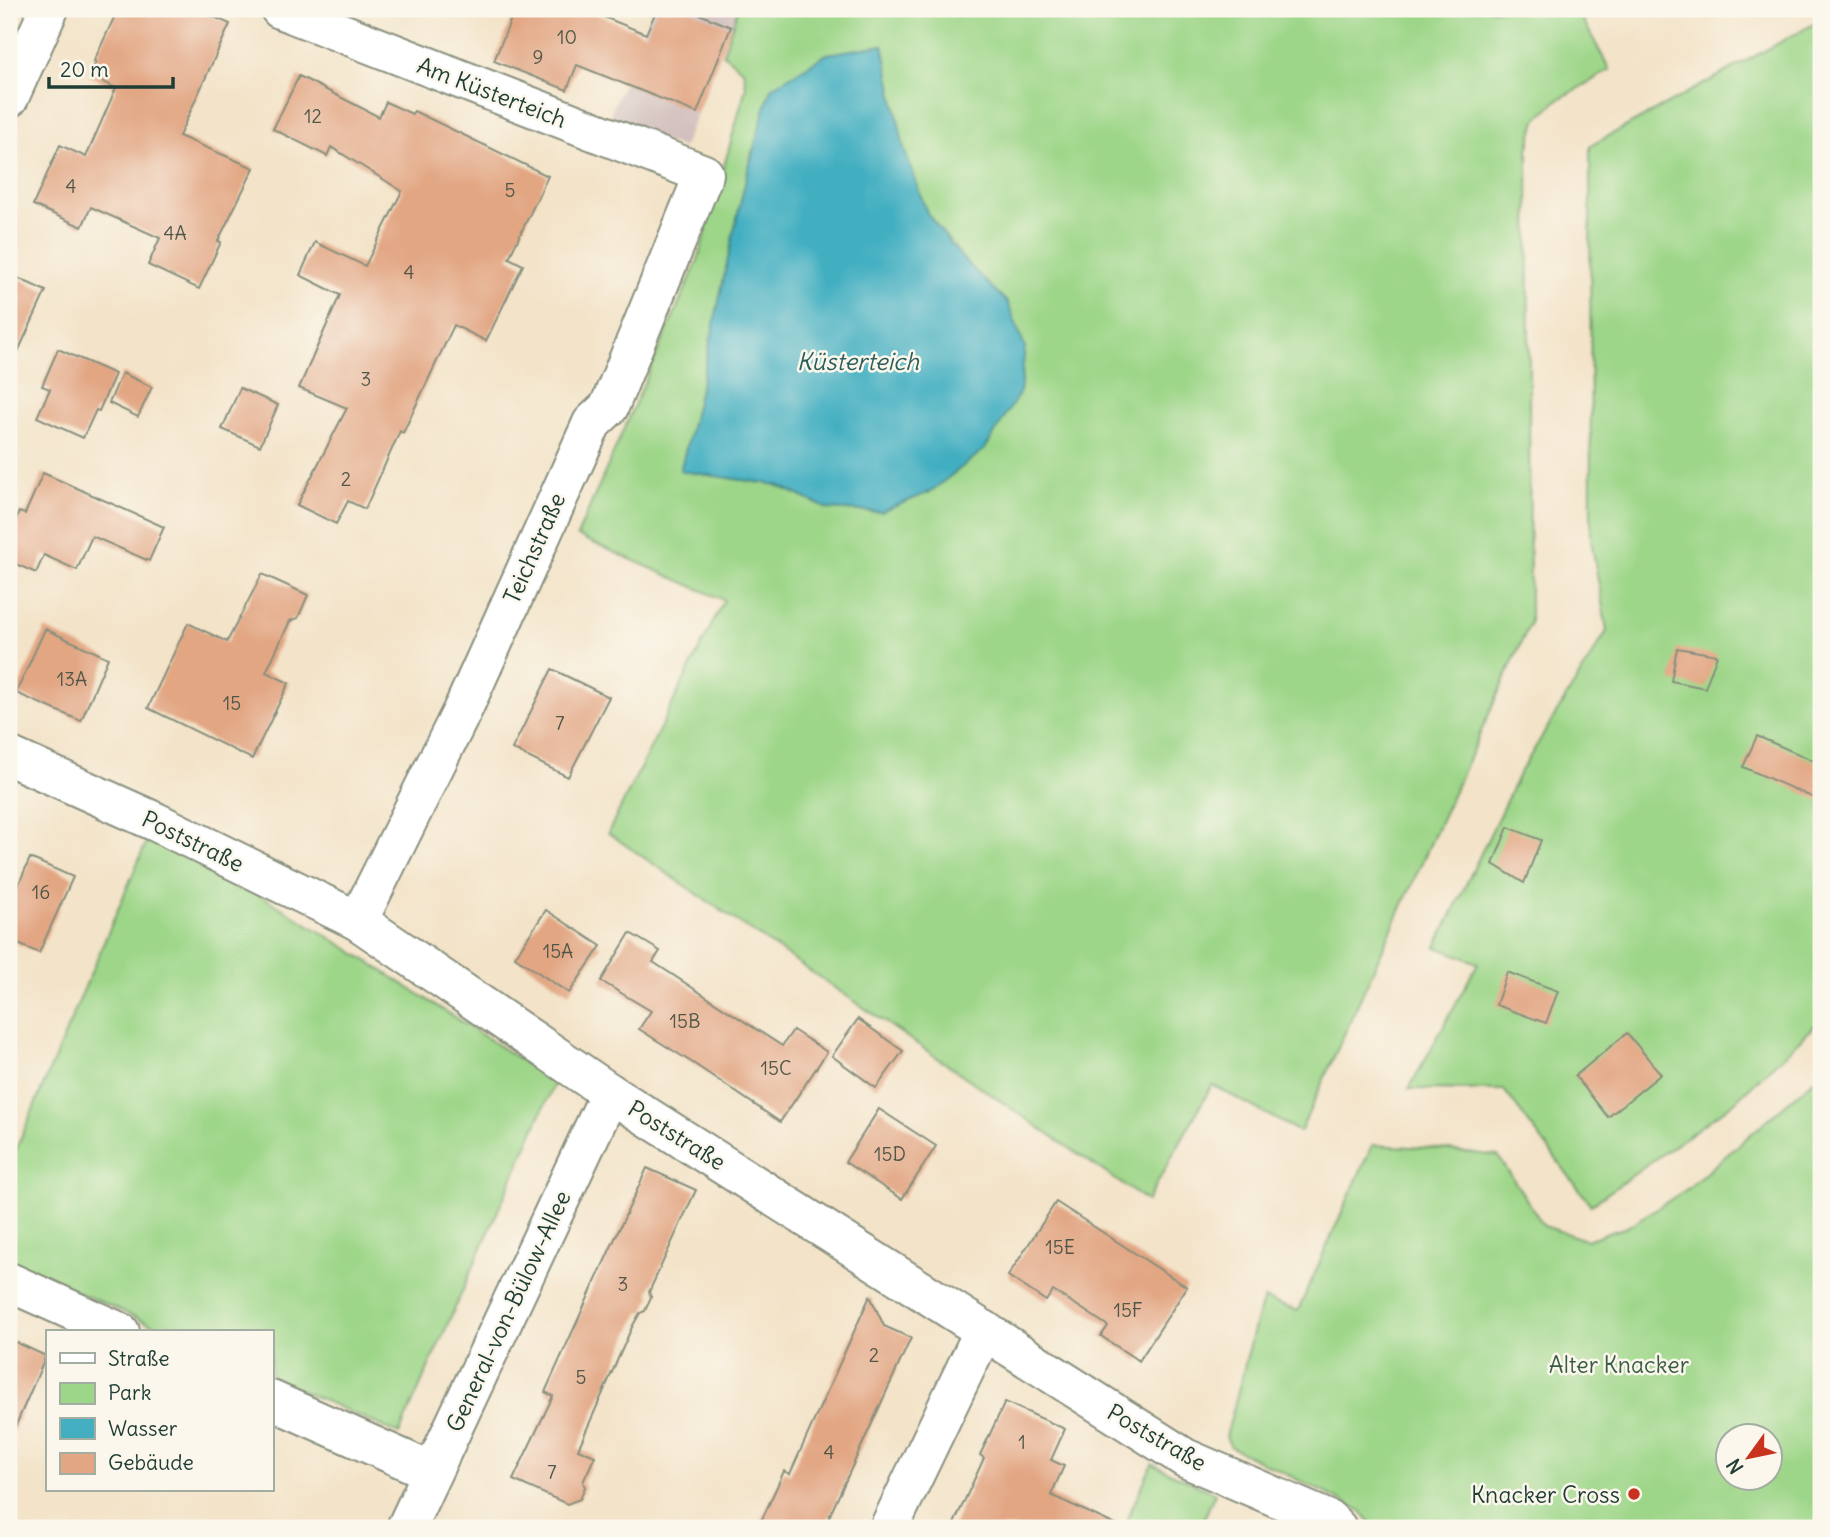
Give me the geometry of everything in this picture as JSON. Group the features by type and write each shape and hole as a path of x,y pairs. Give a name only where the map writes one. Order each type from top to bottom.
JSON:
{"street":[{"path":"9,98 49,9"},
{"name":"Am Küsterteich","path":"281,9 704,174"},
{"name":"Teichstraße","path":"358,921 464,707 592,423 609,407 704,174"},
{"name":"Poststraße","path":"9,756 156,822 358,921 610,1093 1185,1458 1329,1520 1337,1528"},
{"name":"General-von-Bülow-Allee","path":"406,1528 610,1093"},
{"path":"9,1282 116,1330"},
{"path":"889,1528 984,1330"},
{"path":"273,1401 432,1472"}],"shaded area":[{"path":"654,9 738,9 683,148 608,120"}],"green space":[{"path":"738,9 1577,9 1610,70 1556,101 1536,120 1528,150 1530,623 1300,1132 1212,1085 1147,1201 608,833 724,600 577,536 698,260 746,87 744,71 723,54","holes":["904,149 927,213 963,259 930,492 881,512 828,509 777,485 681,471 702,389 752,151"]},
{"path":"1821,20 1821,1020 1732,1104 1591,1205 1504,1090 1409,1089 1478,963 1436,947 1519,774 1607,631 1591,540 1590,146"},
{"path":"152,829 347,948 555,1082 399,1434 273,1378 273,1330 164,1330 9,1262 9,1166"},
{"name":"Alter Knacker","path":"1821,1074 1821,1528 1377,1528 1358,1509 1231,1447 1226,1437 1264,1299 1298,1311 1372,1145 1431,1148 1498,1156 1544,1226 1586,1240 1627,1227 1687,1189"},
{"path":"1152,1464 1215,1493 1200,1528 1123,1528"}],"water":[{"name":"Küsterteich","path":"883,45 904,149 927,213 963,259 1008,303 1025,348 1020,392 985,449 930,492 881,512 828,509 777,485 680,471 745,183 771,88 827,54"}],"building":[{"path":"118,9 196,9 230,24 179,136 254,168 218,241 221,242 199,289 148,265 160,238 91,207 82,227 33,205 60,145 86,157 116,88 90,76"},
{"path":"515,9 584,9 646,34 657,9 687,9 731,27 697,113 577,65 567,90 494,61"},
{"path":"299,76 379,117 386,102 412,114 414,111 548,176 509,258 523,265 486,341 454,325 403,433 400,431 365,509 348,501 336,524 297,505 347,408 299,388 340,295 300,275 315,242 365,266 402,191 331,147 327,156 273,129"},
{"path":"9,274 46,291 9,371"},
{"path":"58,349 115,374 99,411 96,410 83,438 37,417 50,389 42,386"},
{"path":"122,373 152,387 138,417 109,403"},
{"path":"240,388 278,405 260,446 222,429"},
{"path":"43,473 164,527 149,561 92,536 77,570 44,555 36,573 9,561 9,536 19,512 25,514"},
{"path":"262,574 308,595 298,618 290,621 266,672 289,683 252,759 148,708 188,623 227,642"},
{"path":"45,629 108,658 81,721 16,693"},
{"path":"1677,648 1717,655 1705,688 1671,681"},
{"path":"552,669 609,697 568,777 512,749"},
{"path":"1757,736 1821,764 1821,801 1743,767"},
{"path":"1508,827 1541,840 1524,883 1493,864"},
{"path":"30,858 73,877 39,953 9,940 9,907"},
{"path":"546,910 601,946 569,993 515,957"},
{"path":"630,933 660,951 653,962 782,1046 793,1030 827,1052 780,1122 639,1029 651,1011 601,981"},
{"path":"1507,972 1558,991 1546,1023 1496,1005"},
{"path":"858,1019 903,1051 876,1088 832,1056"},
{"path":"1627,1033 1661,1074 1608,1117 1575,1076"},
{"path":"879,1109 936,1146 902,1199 845,1162"},
{"path":"647,1168 696,1190 649,1292 651,1297 645,1311 640,1313 632,1327 578,1449 595,1456 583,1482 585,1487 580,1499 567,1504 513,1480 553,1396 545,1392"},
{"path":"1056,1202 1187,1287 1139,1361 1101,1336 1108,1326 1081,1308 1053,1291 1046,1301 1008,1276"},
{"path":"870,1296 884,1326 911,1338 824,1528 758,1528 784,1471 790,1474"},
{"path":"9,1339 46,1356 9,1441"},
{"path":"1005,1402 1065,1429 1051,1460 1064,1466 1051,1495 1122,1528 952,1528 984,1458 980,1455"}],"place":[{"name":"Knacker Cross","path":"1634,1494"}]}
